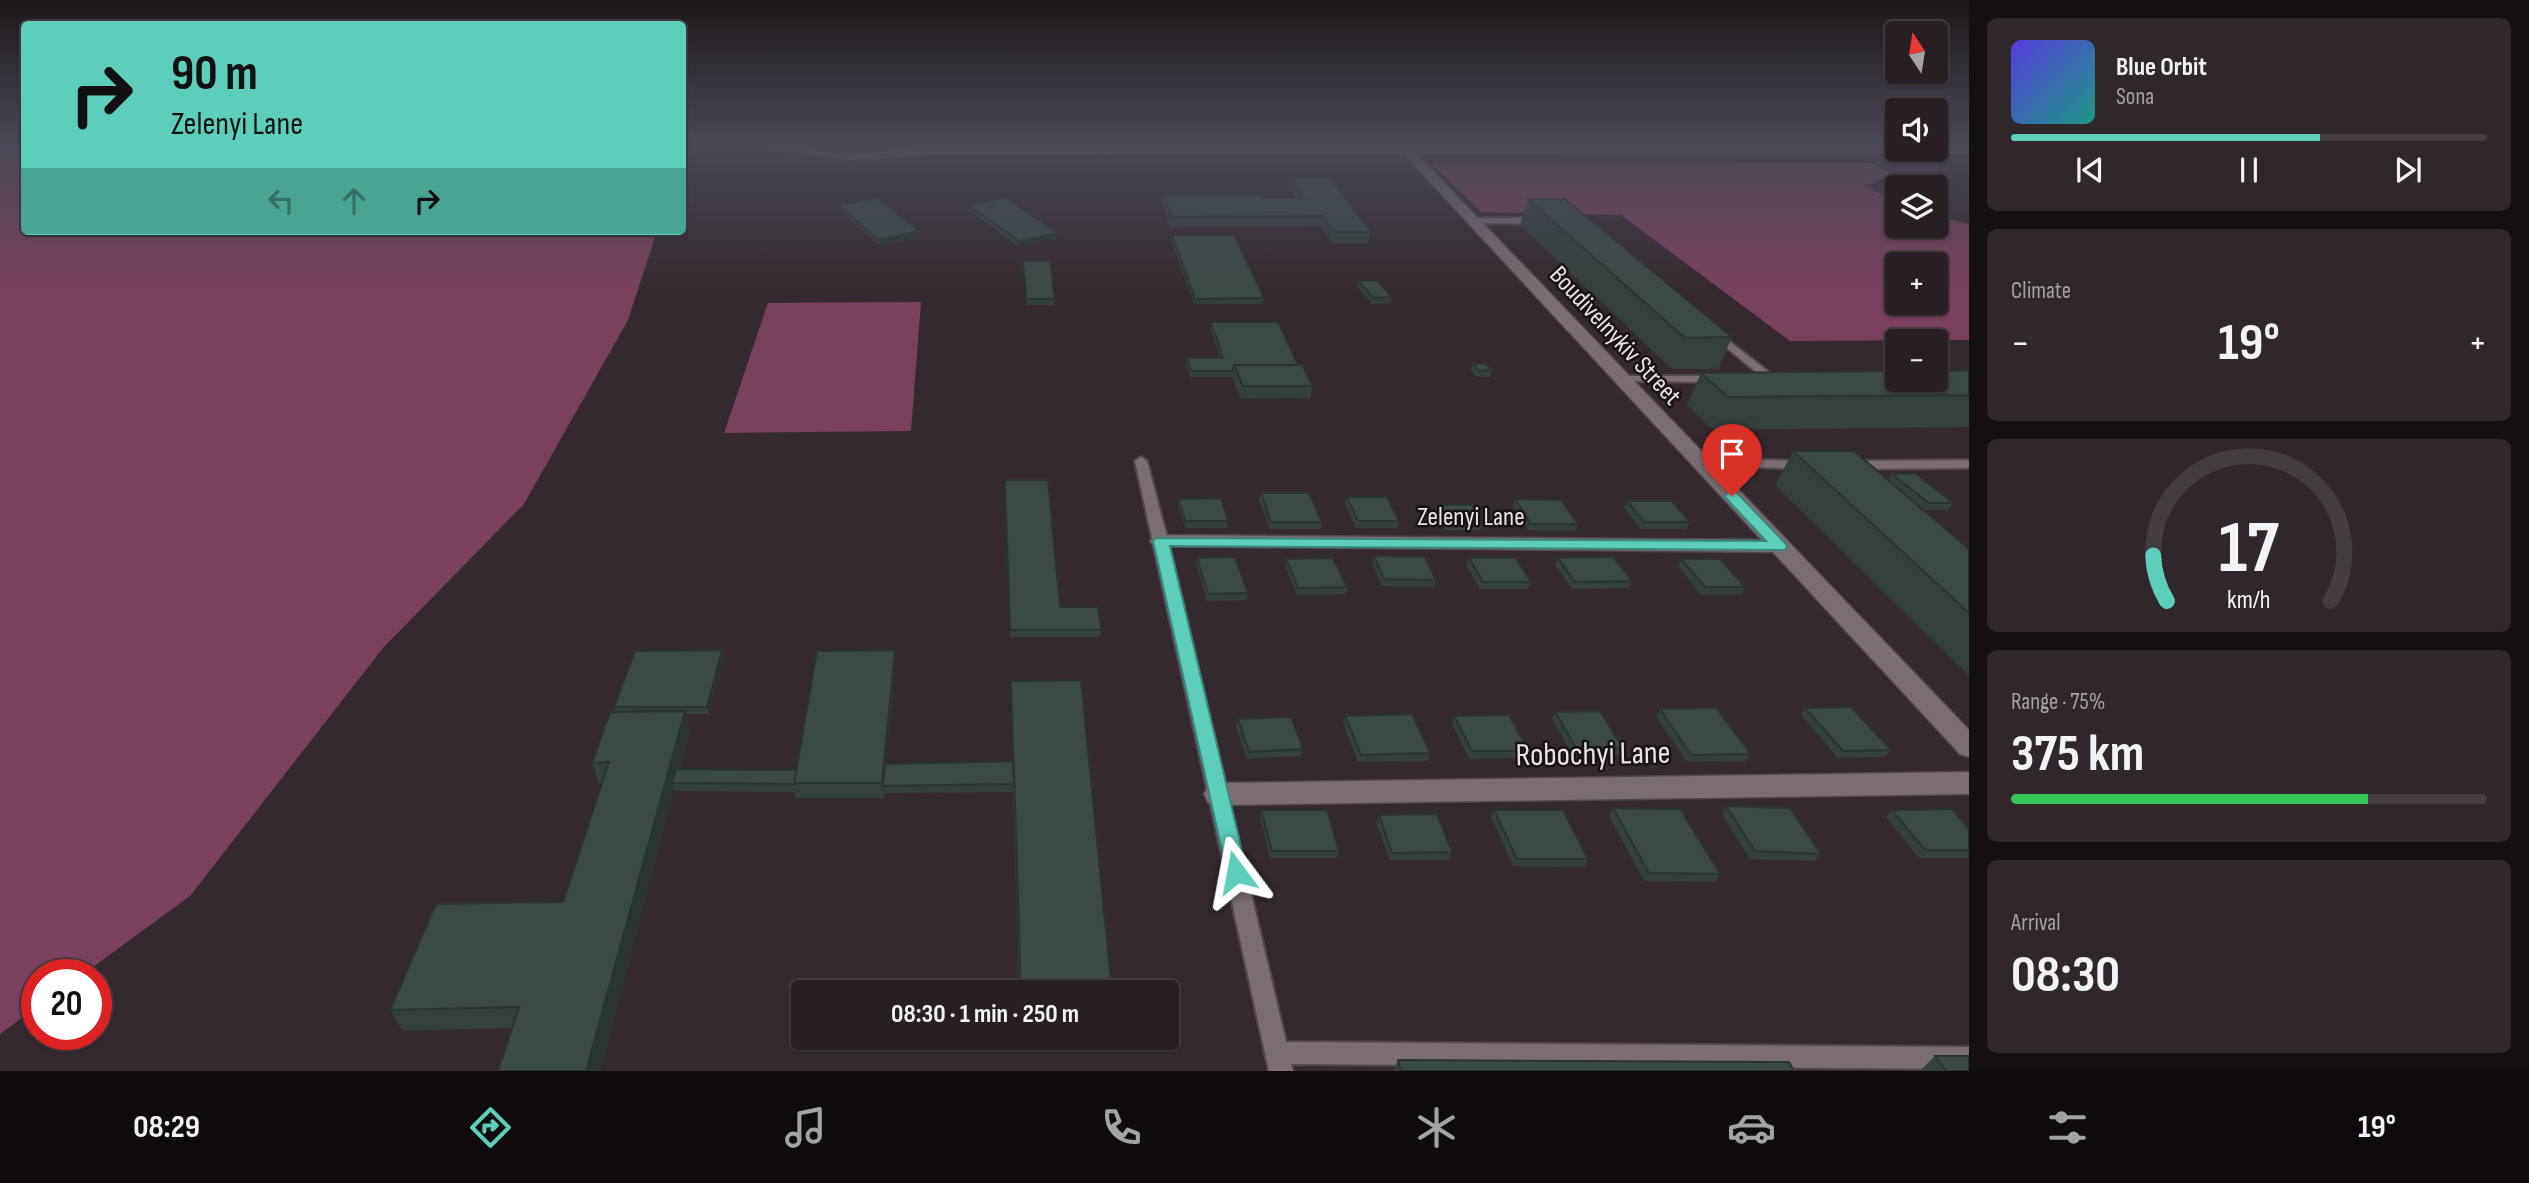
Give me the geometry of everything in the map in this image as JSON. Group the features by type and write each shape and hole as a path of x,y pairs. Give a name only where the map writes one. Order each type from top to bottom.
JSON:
{"street":[{"name":"Boudivelnykiv Street","path":"1445,192 1969,747"},
{"name":"Zelenyi Lane","path":"1161,541 1779,546"},
{"name":"Robochyi Lane","path":"1218,794 1969,783"}],"lane":[{"path":"1471,220 1553,221"},
{"path":"1707,326 1770,378 1757,378"},
{"path":"1622,379 1730,379"},
{"path":"1141,461 1279,1062 1969,1058"},
{"path":"1700,462 1825,465"},
{"path":"1858,483 1839,466 1969,464"}],"shaded area":[{"path":"0,192 21,192 21,235 656,235 628,320 524,504 383,648 190,896 104,959 21,959 21,1019 0,1034"},
{"path":"1461,192 1876,192 1885,196 1885,238 1948,238 1948,219 1969,224 1969,340 1948,340 1948,329 1885,329 1885,340 1790,341 1621,215 1481,212"},
{"path":"921,302 911,431 724,433 768,303"}],"building":[{"path":"1300,192 1341,192 1371,232 1334,232 1323,216 1172,217 1163,194 1260,194 1262,198 1304,198"},
{"path":"877,198 920,231 879,240 838,205"},
{"path":"1006,198 1058,233 1019,241 968,205"},
{"path":"1528,199 1565,199 1732,337 1685,338"},
{"path":"1172,235 1234,235 1264,298 1195,299"},
{"path":"1023,261 1050,261 1055,299 1026,299"},
{"path":"1377,280 1392,297 1373,298 1358,281"},
{"path":"1211,322 1278,322 1298,365 1234,365 1233,371 1191,371 1187,358 1223,358"},
{"path":"1473,364 1486,364 1492,370 1479,371"},
{"path":"1234,365 1302,365 1313,386 1243,386"},
{"path":"1969,370 1969,395 1728,397 1701,373 1885,371 1885,392 1948,392 1948,371"},
{"path":"1793,451 1854,451 1969,549 1969,613"},
{"path":"1915,473 1953,503 1929,503 1892,474"},
{"path":"1005,480 1048,480 1060,607 1098,607 1101,630 1010,630"},
{"path":"1261,493 1309,493 1322,522 1271,522"},
{"path":"1347,497 1387,497 1399,521 1358,521"},
{"path":"1221,498 1228,521 1185,521 1179,499"},
{"path":"1515,499 1561,500 1578,524 1531,524"},
{"path":"1627,501 1672,501 1690,522 1644,522"},
{"path":"1437,505 1472,505 1483,523 1447,523"},
{"path":"1374,556 1425,557 1436,580 1384,579"},
{"path":"1235,557 1248,593 1208,594 1197,558"},
{"path":"1613,557 1632,581 1575,582 1558,558"},
{"path":"1333,558 1347,587 1298,588 1286,559"},
{"path":"1469,558 1516,558 1531,582 1483,582"},
{"path":"1681,559 1720,559 1745,587 1705,587"},
{"path":"722,650 707,707 614,707 635,651"},
{"path":"895,650 882,783 794,783 817,651"},
{"path":"1081,680 1111,980 1021,980 1011,681"},
{"path":"1851,707 1891,750 1843,751 1805,708"},
{"path":"1716,708 1751,754 1691,755 1660,709"},
{"path":"685,711 586,1071 498,1071 519,1007 390,1010 436,904 563,902 609,762 592,763 610,712"},
{"path":"1600,711 1623,748 1576,748 1555,712"},
{"path":"1412,714 1430,753 1361,755 1345,716"},
{"path":"1509,715 1529,751 1472,751 1454,716"},
{"path":"1291,717 1303,749 1249,752 1238,719"},
{"path":"1013,761 1014,784 883,786 885,764"},
{"path":"676,769 796,770 794,784 672,783"},
{"path":"1726,806 1790,808 1821,854 1755,851"},
{"path":"1613,808 1680,809 1720,874 1649,873"},
{"path":"1952,809 1969,829 1969,850 1925,850 1892,810"},
{"path":"1261,810 1327,810 1339,851 1272,851"},
{"path":"1494,810 1563,810 1588,859 1517,859"},
{"path":"1437,814 1452,852 1392,853 1379,815"},
{"path":"1935,1056 1969,1056 1969,1071 1946,1071"},
{"path":"1398,1060 1789,1062 1794,1071 1401,1071"}],"route":[{"path":"1236,872 1161,541 1779,546 1732,496"}]}
